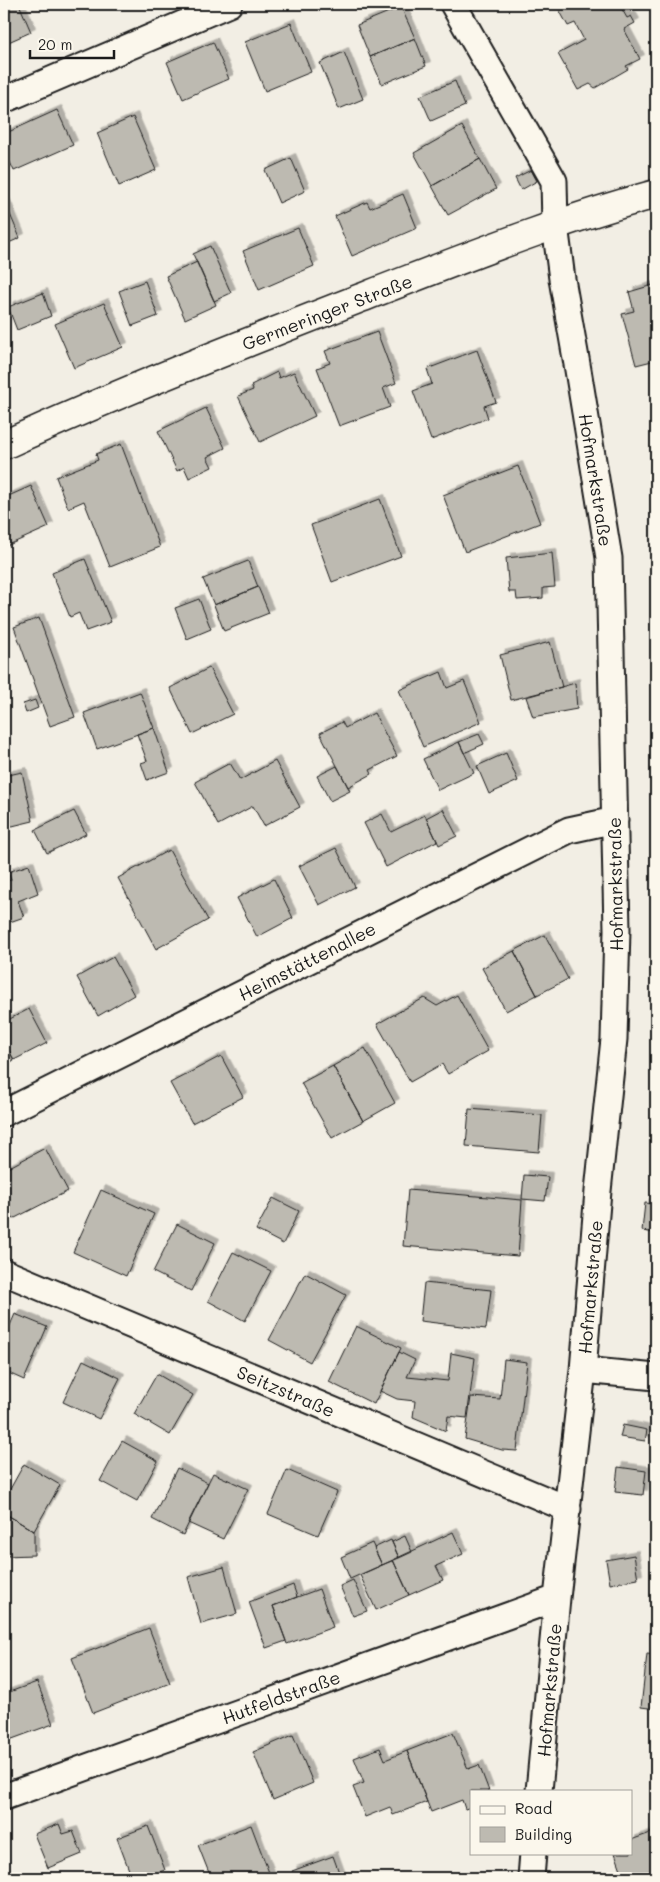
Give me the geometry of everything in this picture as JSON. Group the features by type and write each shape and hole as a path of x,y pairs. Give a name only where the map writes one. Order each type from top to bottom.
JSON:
{"main road":[{"name":"Germeringer Straße","path":"4,445 209,358 474,254 555,225 656,194"}],"street":[{"path":"4,100 229,4"},
{"name":"Hofmarkstraße","path":"453,4 554,181 555,225 562,279 609,558 617,930 614,1039 598,1191 583,1370 557,1598 539,1790"},
{"name":"Heimstättenallee","path":"4,1113 568,830 615,820"},
{"name":"Seitzstraße","path":"4,1272 568,1509"},
{"path":"583,1370 656,1377"},
{"name":"Hutfeldstraße","path":"4,1797 557,1598"},
{"path":"531,1878 533,1854"}],"building":[{"path":"4,4 19,4 31,32 4,44"},
{"path":"556,4 619,4 627,18 631,16 635,23 624,29 640,59 626,66 628,69 595,88 590,84 578,90 558,54 584,40 575,23 568,26"},
{"path":"401,7 415,38 370,57 357,25"},
{"path":"291,23 311,72 265,91 245,42"},
{"path":"415,38 426,66 382,84 370,57"},
{"path":"213,42 229,79 183,99 167,62"},
{"path":"344,52 363,99 339,109 320,63"},
{"path":"455,81 465,106 431,121 420,96"},
{"path":"57,110 73,145 14,171 4,149 4,134"},
{"path":"133,117 156,170 119,186 97,133"},
{"path":"462,126 480,159 432,186 414,153"},
{"path":"291,158 305,191 279,203 265,170"},
{"path":"480,159 496,189 448,215 432,186"},
{"path":"531,170 537,181 521,190 515,178"},
{"path":"403,194 417,228 352,256 335,216 367,202 370,208"},
{"path":"4,200 20,238 4,245"},
{"path":"298,228 314,266 259,290 243,251"},
{"path":"210,246 231,293 214,301 193,254"},
{"path":"197,262 216,305 185,319 166,276"},
{"path":"145,281 158,316 132,326 119,291"},
{"path":"656,284 656,360 636,365 622,314 634,311 629,292"},
{"path":"43,293 51,316 17,330 8,307"},
{"path":"104,303 123,347 74,368 55,324"},
{"path":"377,332 396,383 383,388 390,407 339,426 317,368 330,363 325,351"},
{"path":"477,350 496,402 484,406 488,418 431,440 413,391 432,384 427,369"},
{"path":"277,372 279,378 294,372 315,416 260,442 238,396 253,390 251,385"},
{"path":"206,408 225,448 207,457 212,467 189,478 184,467 177,471 158,431"},
{"path":"121,444 160,547 110,567 84,501 68,508 56,477 98,460 96,454"},
{"path":"518,466 540,523 465,552 443,495"},
{"path":"31,486 49,527 4,547 4,498"},
{"path":"380,499 401,556 332,582 311,525"},
{"path":"552,553 555,587 543,588 543,598 517,600 516,592 509,592 506,558"},
{"path":"85,559 111,622 86,631 79,613 70,617 52,573"},
{"path":"248,561 258,587 214,605 203,579"},
{"path":"258,587 269,613 224,631 214,605"},
{"path":"199,599 211,629 187,639 175,608"},
{"path":"39,618 75,717 50,726 14,627"},
{"path":"550,642 562,687 511,700 500,655"},
{"path":"209,668 233,714 192,734 170,688"},
{"path":"441,672 447,688 464,681 481,722 423,747 399,690"},
{"path":"575,683 577,709 533,717 526,697"},
{"path":"140,692 154,728 97,749 84,713"},
{"path":"35,700 38,708 26,713 23,704"},
{"path":"374,713 397,756 370,770 372,774 348,787 320,733 342,722 345,728"},
{"path":"154,728 169,772 147,780 141,763 147,761 137,734"},
{"path":"479,734 484,744 464,753 459,742"},
{"path":"459,742 474,773 438,790 423,759"},
{"path":"506,753 518,781 489,794 477,766"},
{"path":"275,761 300,807 264,826 253,806 218,825 195,782 230,763 240,780"},
{"path":"337,766 350,791 330,801 317,776"},
{"path":"22,772 33,821 4,828 4,776"},
{"path":"443,809 457,836 439,845 426,818"},
{"path":"74,811 86,834 47,853 35,830"},
{"path":"382,814 391,832 425,815 437,841 386,867 364,823"},
{"path":"336,848 355,887 319,905 299,866"},
{"path":"169,850 208,920 156,949 118,878"},
{"path":"29,865 38,893 18,901 24,917 4,924 4,882 11,880 8,872"},
{"path":"274,879 293,918 257,937 237,898"},
{"path":"545,935 568,979 537,995 514,951"},
{"path":"514,951 537,995 506,1011 482,968"},
{"path":"113,957 134,995 98,1016 77,977"},
{"path":"457,995 488,1051 448,1074 442,1064 410,1082 377,1024 424,998 437,1006"},
{"path":"29,1009 47,1043 14,1060 4,1041 4,1022"},
{"path":"4,1041 14,1060 4,1066"},
{"path":"365,1048 395,1103 363,1121 333,1066"},
{"path":"221,1056 243,1097 192,1123 170,1083"},
{"path":"333,1066 363,1121 332,1138 301,1083"},
{"path":"469,1109 542,1115 539,1152 466,1146"},
{"path":"45,1148 68,1191 13,1219 4,1200 4,1170"},
{"path":"524,1175 548,1177 545,1201 522,1199"},
{"path":"101,1190 154,1214 126,1276 73,1252"},
{"path":"408,1190 522,1200 518,1256 403,1246"},
{"path":"273,1198 299,1211 283,1244 256,1230"},
{"path":"645,1203 656,1204 656,1233 642,1231"},
{"path":"177,1224 215,1243 191,1291 153,1272"},
{"path":"233,1252 271,1271 245,1321 208,1301"},
{"path":"305,1273 346,1295 310,1362 269,1340"},
{"path":"424,1283 491,1290 486,1329 420,1321"},
{"path":"15,1314 47,1327 24,1380 4,1371 4,1339"},
{"path":"356,1326 401,1348 374,1404 329,1382"},
{"path":"399,1352 415,1360 407,1377 448,1381 451,1353 475,1358 467,1418 448,1416 446,1431 413,1417 415,1401 397,1399 380,1391"},
{"path":"504,1359 527,1362 517,1451 502,1450 465,1439 471,1397 500,1399"},
{"path":"83,1360 120,1378 99,1419 63,1402"},
{"path":"157,1374 193,1395 170,1435 134,1414"},
{"path":"623,1425 647,1430 645,1441 620,1437"},
{"path":"122,1441 158,1461 137,1501 100,1481"},
{"path":"24,1464 60,1485 34,1531 4,1513 4,1500"},
{"path":"618,1467 646,1471 643,1495 615,1492"},
{"path":"177,1468 208,1483 183,1535 152,1519"},
{"path":"287,1470 337,1492 318,1535 268,1514"},
{"path":"213,1473 248,1489 223,1539 188,1523"},
{"path":"4,1513 34,1531 34,1555 4,1556"},
{"path":"656,1527 656,1555 652,1554"},
{"path":"453,1532 463,1554 436,1566 443,1580 409,1595 393,1560"},
{"path":"405,1536 412,1552 399,1558 392,1542"},
{"path":"391,1540 399,1558 382,1565 374,1548"},
{"path":"372,1543 382,1565 350,1579 341,1557"},
{"path":"634,1555 638,1579 610,1584 606,1560"},
{"path":"393,1560 409,1595 376,1610 360,1575"},
{"path":"224,1567 237,1614 201,1624 188,1577"},
{"path":"353,1580 367,1611 353,1616 340,1586"},
{"path":"293,1585 297,1597 273,1606 286,1641 266,1648 249,1602"},
{"path":"319,1589 333,1627 287,1644 273,1606"},
{"path":"149,1628 170,1683 93,1713 72,1658"},
{"path":"647,1654 656,1655 656,1709 641,1707"},
{"path":"37,1682 53,1724 4,1742 4,1694"},
{"path":"453,1733 468,1769 479,1765 489,1790 470,1790 470,1807 465,1809 462,1800 431,1812 407,1751"},
{"path":"293,1735 313,1783 273,1800 253,1752"},
{"path":"380,1748 385,1760 407,1751 427,1802 393,1815 390,1807 365,1817 353,1787 364,1783 354,1758"},
{"path":"59,1824 63,1834 73,1831 82,1854 48,1868 34,1834"},
{"path":"251,1825 271,1878 211,1878 198,1845"},
{"path":"148,1826 165,1870 143,1878 132,1878 117,1838"},
{"path":"656,1831 656,1878 624,1878 615,1854 632,1854 632,1840"},
{"path":"333,1856 341,1878 295,1878 292,1871"}]}
